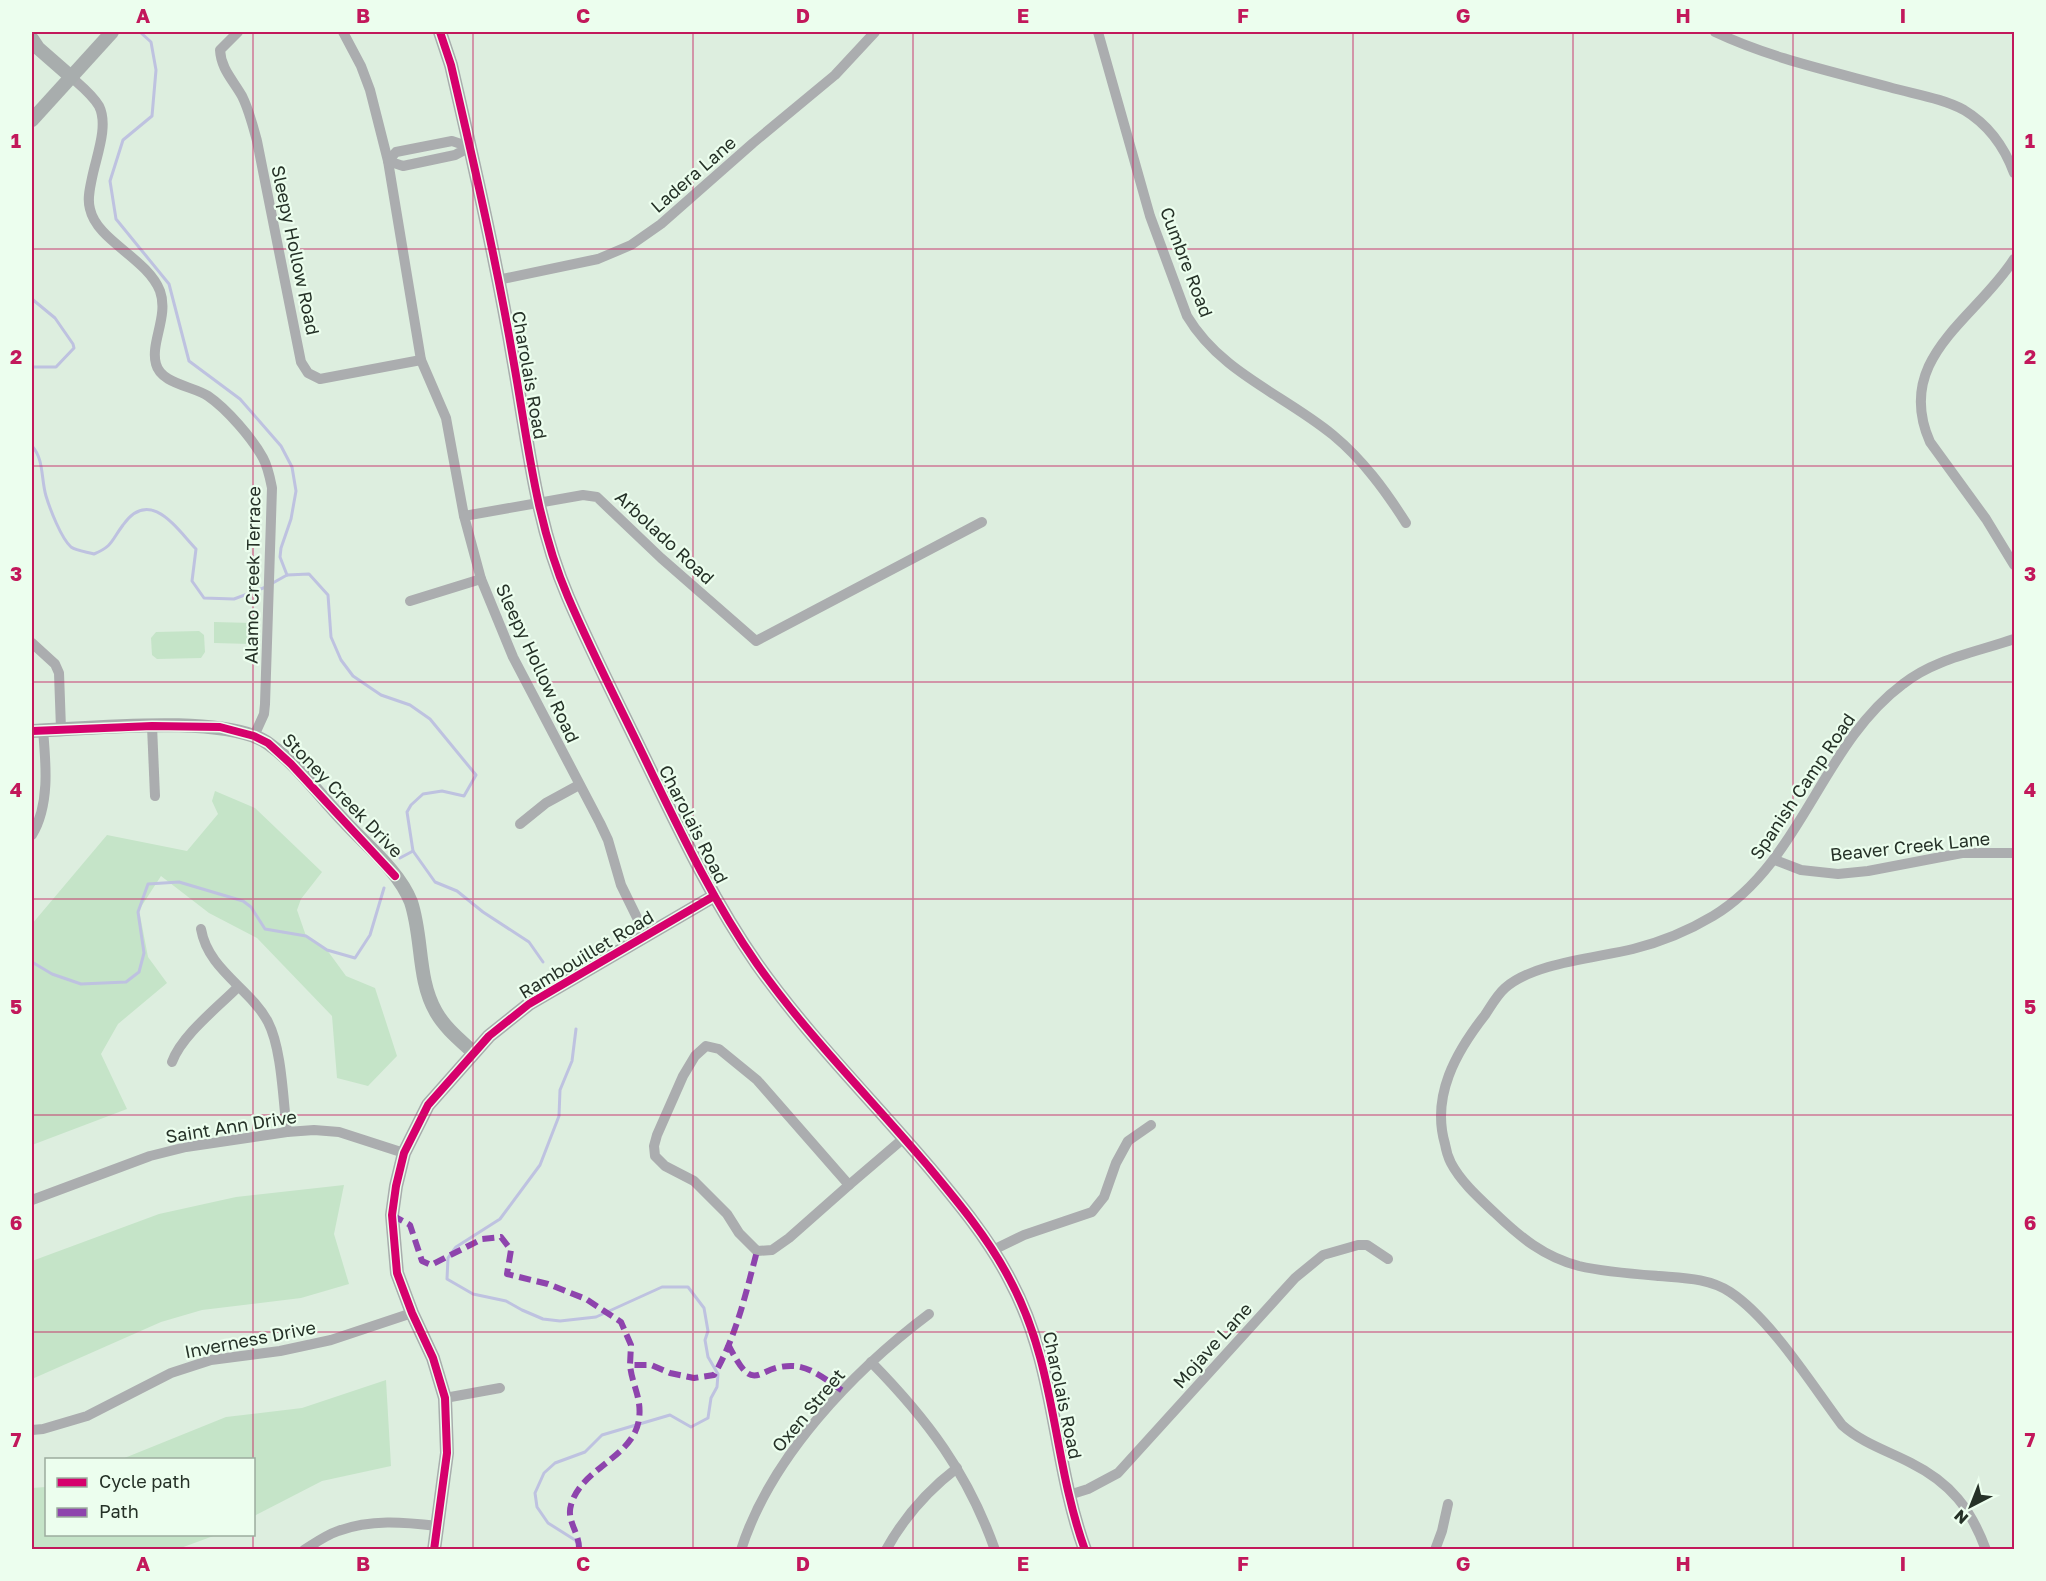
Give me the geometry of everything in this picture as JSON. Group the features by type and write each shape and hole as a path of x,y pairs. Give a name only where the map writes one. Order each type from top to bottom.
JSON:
{"street":[{"path":"32,120 112,32"},
{"name":"Sleepy Hollow Road","path":"238,32 220,50 220,62 242,96 257,141 302,362 308,373 320,379 421,360"},
{"name":"Sleepy Hollow Road","path":"343,32 361,66 370,90 388,161 421,360 446,418 464,516 481,579 513,657 608,840 621,885 646,936"},
{"name":"Charolais Road","path":"440,32 452,65 498,280 514,361 537,503 552,556 575,614 714,896 757,964 950,1193 993,1250 1018,1294 1032,1325 1050,1393 1069,1495 1085,1550"},
{"name":"Ladera Lane","path":"498,280 598,259 631,245 661,224 835,75 875,32"},
{"name":"Cumbre Road","path":"1098,32 1150,216 1187,316 1195,329 1228,364 1331,434 1359,458 1384,489 1406,523"},
{"path":"1715,32 1742,44 1794,61 1952,104 1980,122 1993,134 2002,146 2014,173"},
{"path":"32,39 38,48 70,76"},
{"name":"Alamo Creek Terrace","path":"70,76 99,106 103,120 89,194 89,209 95,222 143,267 152,277 160,292 162,318 155,356 159,371 165,377 198,390 223,409 257,449 269,472 272,488 265,704 264,714 254,736"},
{"path":"388,161 403,166 455,155 470,147"},
{"path":"2014,259 1991,290 1934,352 1923,382 1921,411 1924,428 1930,442 1986,519 2014,565"},
{"name":"Arbolado Road","path":"464,516 583,495 597,497 661,558 756,641 982,522"},
{"path":"410,601 481,579"},
{"name":"Spanish Camp Road","path":"1986,1550 1978,1527 1961,1500 1914,1464 1853,1436 1842,1425 1785,1347 1746,1305 1729,1291 1704,1280 1631,1274 1579,1266 1545,1254 1526,1242 1470,1188 1450,1161 1440,1128 1443,1093 1451,1067 1475,1028 1505,988 1522,977 1540,970 1635,948 1688,929 1737,899 1775,860 1856,733 1877,706 1905,682 1934,667 1958,656 2014,639"},
{"path":"32,643 55,664 59,672 61,729"},
{"path":"152,726 154,796"},
{"name":"Stoney Creek Drive","path":"37,730 152,726 220,727 254,736 268,743 291,764 386,865 403,887 414,913 419,934 425,987 431,1003 450,1030 473,1052"},
{"path":"32,835 42,812 45,784 37,730"},
{"path":"520,824 546,803 579,785"},
{"name":"Beaver Creek Lane","path":"1775,860 1801,870 1838,874 1868,871 1962,853 2014,853"},
{"name":"Rambouillet Road","path":"434,1550 447,1453 445,1398 433,1358 397,1273 392,1215 404,1153 428,1105 473,1052 529,1004 714,896"},
{"path":"201,929 213,957 260,1010 273,1033 287,1132"},
{"path":"172,1062 185,1040 238,987"},
{"path":"849,1185 757,1080 741,1066 718,1049 706,1046 695,1056 683,1076 657,1135 654,1146 655,1156 665,1167 694,1181 727,1214 750,1246 757,1251 772,1250 789,1238 904,1138"},
{"path":"993,1250 1024,1235 1092,1212 1104,1197 1116,1163 1128,1141 1151,1125"},
{"name":"Saint Ann Drive","path":"32,1200 150,1156 177,1149 287,1132 303,1130 339,1132 404,1153"},
{"name":"Mojave Lane","path":"1069,1495 1088,1489 1118,1473 1295,1278 1323,1255 1358,1245 1367,1245 1388,1259"},
{"name":"Inverness Drive","path":"32,1430 87,1416 171,1372 211,1360 280,1351 331,1340 412,1313"},
{"name":"Oxen Street","path":"741,1550 749,1526 769,1487 789,1456 871,1362 898,1337 929,1314"},
{"path":"871,1362 920,1415 957,1468 971,1490 995,1550"},
{"path":"445,1398 500,1388"},
{"path":"886,1550 896,1531 925,1494 957,1468"},
{"path":"1435,1550 1442,1532 1448,1504"},
{"path":"304,1550 336,1532 364,1524 399,1522 438,1526"}],"green space":[{"path":"214,622 252,623 251,644 214,643"},
{"path":"199,631 204,635 205,652 201,658 157,659 152,655 151,638 156,632"},
{"path":"215,791 255,808 322,872 301,899 297,910 306,936 327,950 346,976 375,988 397,1056 368,1086 337,1078 332,1016 257,938 209,913 161,876 139,910 148,957 167,983 118,1024 101,1054 127,1109 32,1145 32,924 107,835 187,851 218,814 212,801"},
{"path":"344,1185 334,1234 349,1284 301,1298 202,1310 161,1322 32,1379 32,1261 159,1214 236,1197"},
{"path":"386,1380 391,1466 322,1481 255,1515 255,1458 124,1458 226,1417 302,1408"},
{"path":"45,1487 45,1536 213,1536 178,1549 32,1549 32,1488"}],"waterway":[{"path":"140,32 151,42 156,70 152,116 123,140 110,181 116,219 169,284 189,361 240,399 281,446 292,467 296,491 280,557 287,575"},
{"path":"32,299 55,318 74,348 56,367 32,367"},
{"path":"32,446 39,457 44,490 50,508 71,547 94,554 108,546 133,514 143,510 153,510 171,522 196,549 192,581 204,598 234,599 266,587"},
{"path":"271,584 287,575 309,574 328,595 331,637 341,660 353,676 381,695 410,705 430,719 476,775 464,796 442,791 423,794 411,805 407,812 413,851 435,882 457,891 483,912 529,942 543,962"},
{"path":"400,858 413,851"},
{"path":"32,962 52,974 81,984 126,982 139,972 144,953 138,912 148,884 179,882 243,901 251,907 265,929 306,936 327,950 355,958 370,935 384,888"},
{"path":"576,1029 572,1061 560,1090 559,1116 540,1165 500,1219 456,1247 448,1258 447,1279 473,1294 506,1301 543,1319 560,1321 596,1317 662,1287 688,1287 704,1308 708,1331 705,1340 708,1357 718,1374 717,1387 711,1398 708,1418 691,1427 670,1415 602,1435 585,1452 555,1463 544,1473 535,1493 537,1507 548,1523 575,1540 582,1550"}],"marked path":[{"path":"392,1215 410,1225 422,1261 431,1265 482,1239 501,1237 511,1250 507,1274 548,1284 586,1299 621,1322 631,1345 630,1365 651,1365 670,1373 694,1378 714,1375 722,1360 740,1314 757,1251"},
{"path":"728,1344 737,1361 751,1375 781,1367 801,1367 820,1375 843,1391"},
{"path":"579,1550 570,1516 571,1505 585,1481 628,1443 639,1419 638,1398 630,1365"}],"cycle path":[{"path":"440,32 451,65 493,252 541,512 557,569 568,597 684,839 741,940 797,1016 962,1207 993,1250 1010,1280 1037,1346 1066,1482 1085,1550"},
{"path":"32,731 152,726 220,727 254,736 268,743 291,764 395,876"},
{"path":"434,1550 447,1453 445,1398 433,1358 397,1273 392,1215 404,1153 428,1105 489,1036 529,1004 714,896"}]}
